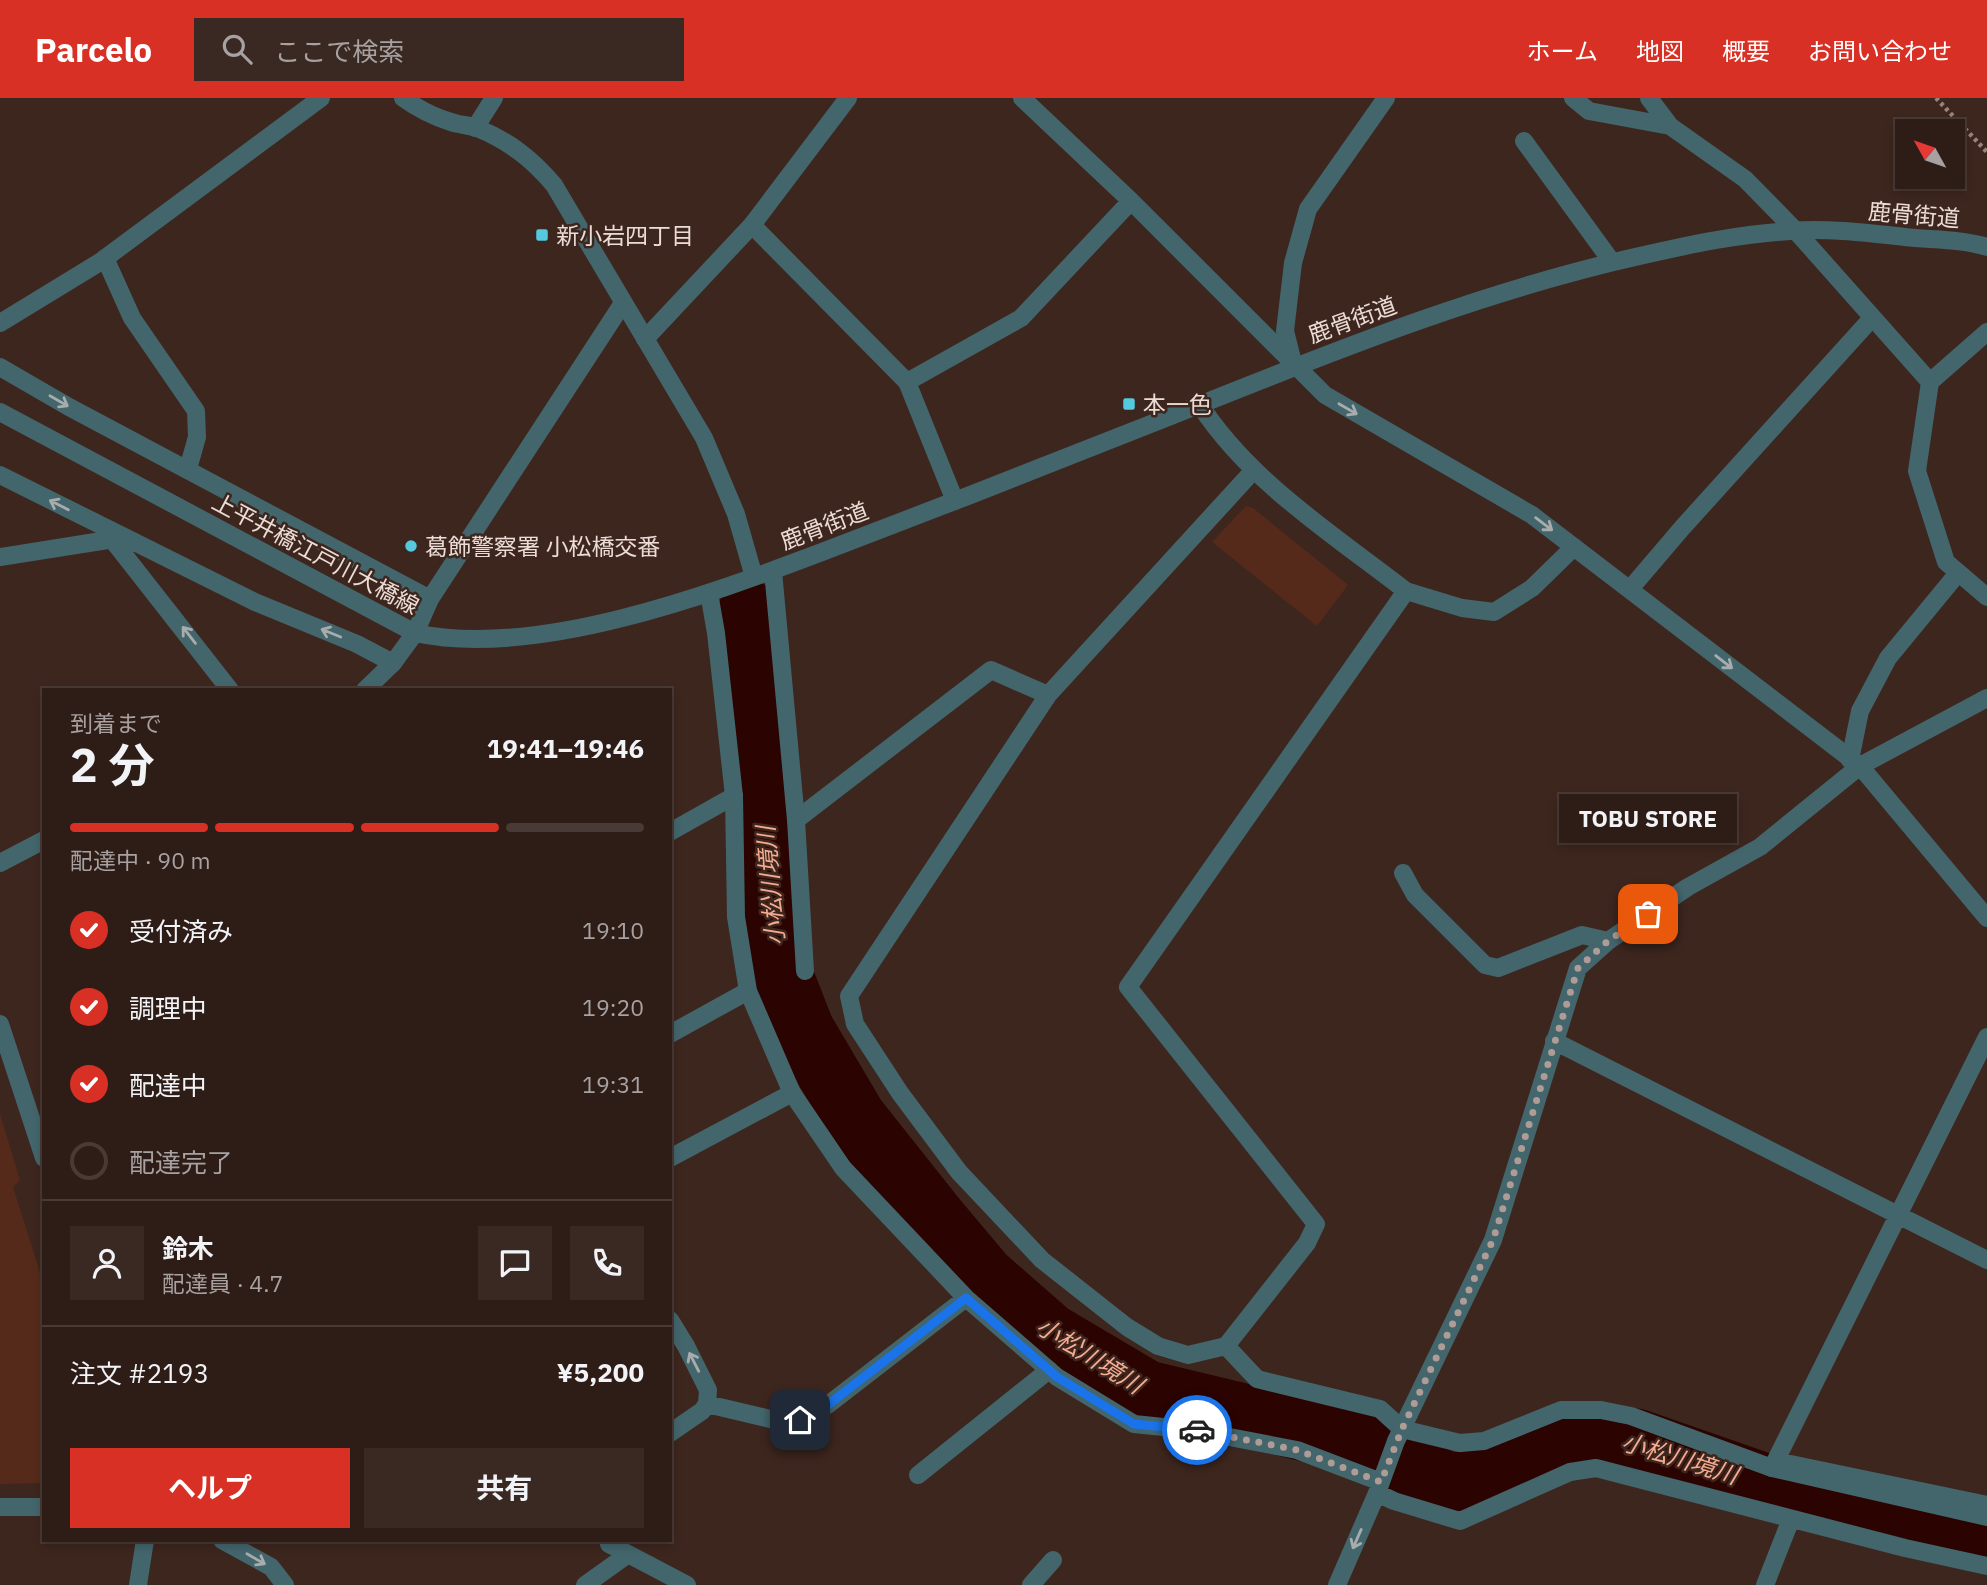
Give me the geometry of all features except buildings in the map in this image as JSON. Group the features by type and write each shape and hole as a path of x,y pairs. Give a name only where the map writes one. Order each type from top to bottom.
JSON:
{"street":[{"path":"0,323 105,258 321,98"},
{"path":"402,98 414,107 450,122 475,128 514,146 533,161 554,185 704,438 736,514 754,577"},
{"path":"475,128 494,98"},
{"path":"645,339 752,225 848,98"},
{"path":"1022,98 1131,201 1325,396 1532,515 1855,763 1987,918"},
{"path":"1294,367 1285,331 1293,262 1308,209 1386,98"},
{"path":"1573,98 1589,111 1670,126"},
{"path":"1649,98 1670,126 1745,179 1795,230 1930,382"},
{"path":"1524,141 1612,262"},
{"path":"906,383 1021,318 1131,201"},
{"path":"752,225 906,383 955,501"},
{"name":"鹿骨街道","path":"754,577 1294,367 1558,275 1691,244 1795,230 1984,240"},
{"path":"105,258 132,318 196,411 197,437 188,469"},
{"path":"367,688 393,663 415,634 430,599 623,303"},
{"path":"1630,589 1872,318"},
{"path":"1987,332 1930,382 1917,471 1946,562 1987,597"},
{"path":"0,367 69,407 430,599"},
{"path":"1200,405 1219,434 1253,471 1406,591 1462,608 1494,612 1532,588 1574,547"},
{"name":"上平井橋江戸川大橋線","path":"0,412 415,634 443,639 533,635 593,624 709,593 754,577"},
{"path":"1253,471 1048,695 849,996 855,1024 900,1093 959,1172 1042,1260 1128,1327 1158,1346 1188,1355 1226,1346 1307,1243 1316,1224 1128,987 1406,591"},
{"path":"0,475 255,603 357,644 393,663"},
{"path":"98,524 114,539 228,688"},
{"path":"0,557 114,539"},
{"path":"773,570 796,820 805,971"},
{"path":"1855,763 1860,711 1888,658 1958,573"},
{"path":"709,593 734,796 736,917 748,991 792,1093 843,1168 966,1298 1049,1370 1134,1424 1193,1430 1297,1450 1380,1482 1394,1502 1460,1521 1570,1472 1596,1468 1987,1566"},
{"path":"796,820 991,670 1048,695"},
{"path":"1336,1585 1399,1435 1493,1240 1578,968 1608,941 1688,887 1760,847 1855,763 1987,698"},
{"path":"672,831 734,796"},
{"path":"0,863 42,841"},
{"path":"1403,873 1415,895 1485,965 1498,968 1582,934 1608,941"},
{"path":"672,1033 748,991"},
{"path":"0,1024 42,1152"},
{"path":"1774,1464 1987,1037"},
{"path":"1554,1041 1987,1259"},
{"path":"672,1157 792,1093"},
{"path":"707,1404 783,1422 800,1420 829,1404 966,1298"},
{"path":"672,1323 708,1390 707,1404 702,1412 672,1432"},
{"path":"1226,1346 1257,1379 1380,1409 1399,1435 1460,1443 1484,1441 1561,1410 1601,1410 1631,1416 1774,1464 1987,1517"},
{"path":"918,1475 1049,1370"},
{"path":"1774,1464 1987,1505"},
{"path":"0,1507 42,1507"},
{"path":"1765,1585 1791,1519"},
{"path":"138,1585 145,1542"},
{"path":"227,1542 271,1567 285,1585"},
{"path":"608,1542 626,1555 687,1585"},
{"path":"585,1585 626,1555"},
{"path":"1031,1585 1053,1560"}],"path":[{"path":"1936,98 1987,152"}],"shaded area":[{"path":"1246,506 1253,508 1348,585 1317,626 1212,542"},
{"path":"0,1114 20,1180 13,1187 42,1279 42,1483 0,1484"}],"waterway":[{"name":"小松川境川","path":"749,612 765,800 770,913 778,966 803,1030 855,1118 936,1220 984,1277 1049,1334 1147,1392 1360,1443 1446,1483 1470,1484 1556,1441 1583,1435 1604,1435 1636,1440 1788,1493 1987,1532"}],"way so far":[{"path":"1197,1430 1297,1450 1381,1482 1396,1441 1493,1240 1578,968 1608,941 1648,914"}],"place":[{"name":"新小岩四丁目","path":"542,235"},
{"name":"本一色","path":"1129,404"},
{"name":"葛飾警察署 小松橋交番","path":"411,546"},
{"name":"TOBU STORE","path":"1648,914"}],"route":[{"path":"800,1420 829,1404 966,1298 1057,1377 1134,1424 1197,1430"}]}
